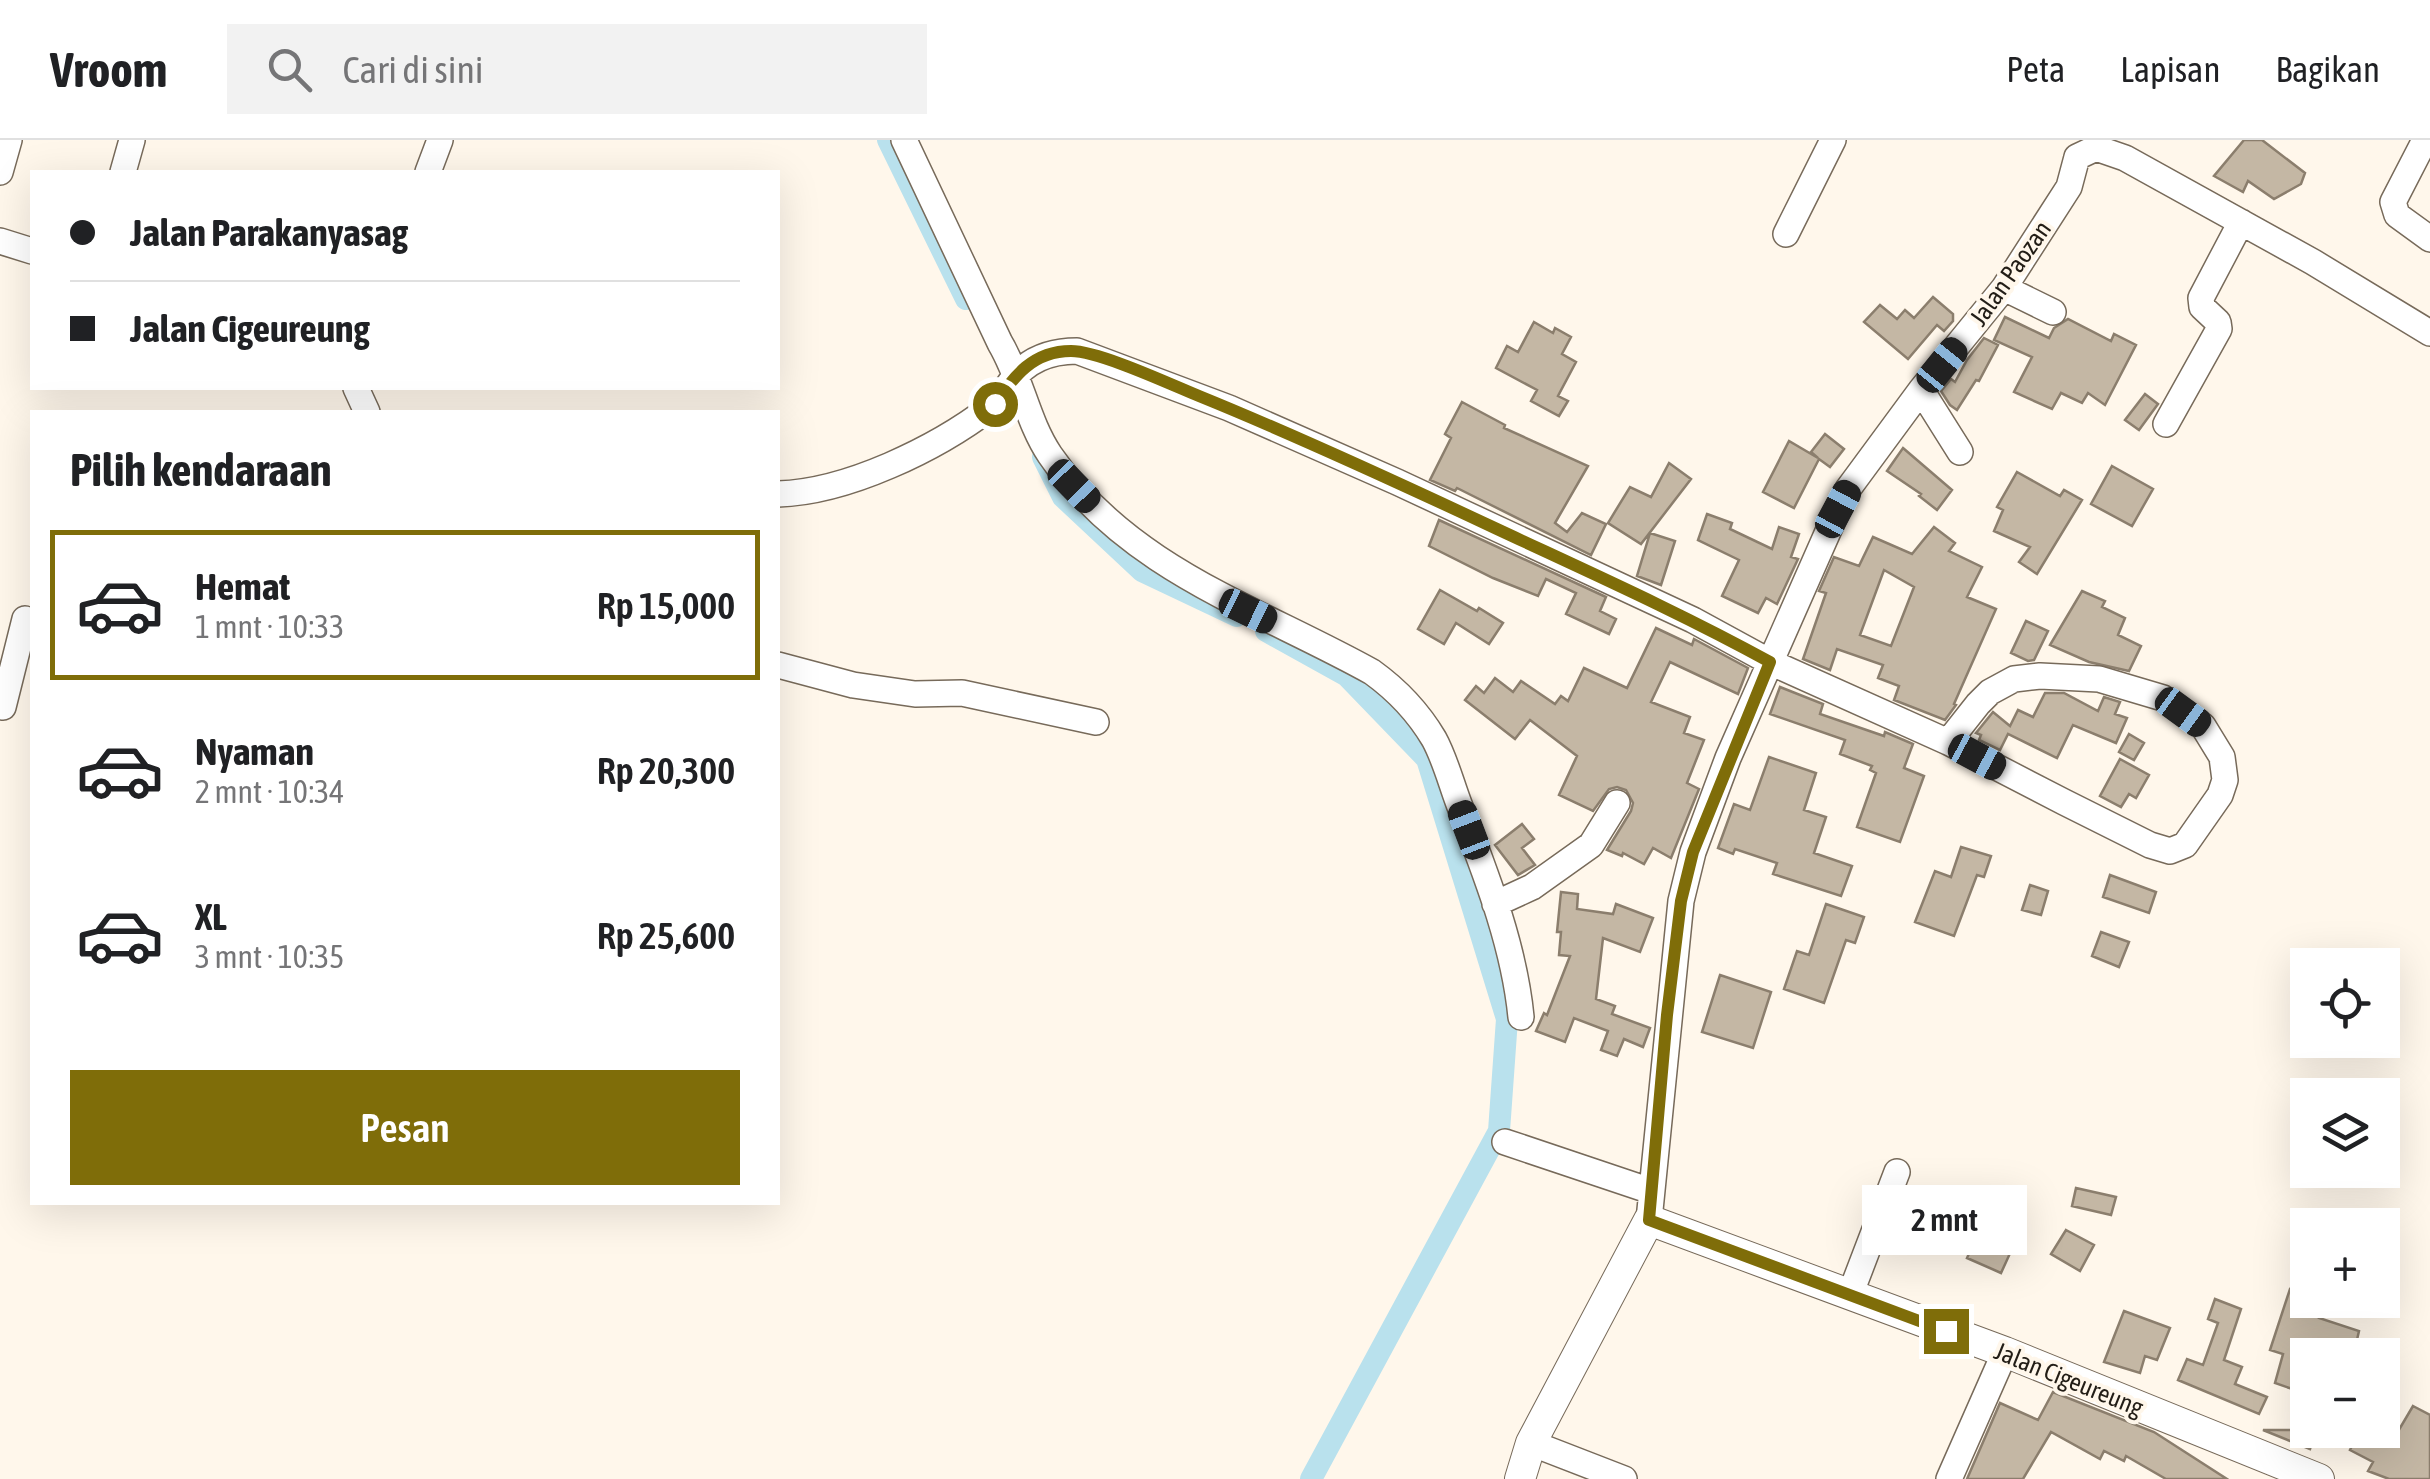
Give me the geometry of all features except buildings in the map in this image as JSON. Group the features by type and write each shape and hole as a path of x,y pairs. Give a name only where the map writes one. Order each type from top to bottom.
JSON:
{"street":[{"path":"0,172 10,140"},
{"path":"123,170 132,140"},
{"path":"429,170 440,140"},
{"path":"904,140 1034,426 1074,486 1108,522 1214,595 1372,672 1413,709 1435,741 1494,904 1518,986 1521,1017"},
{"path":"1786,234 1832,140"},
{"path":"2425,140 2393,202 2398,215 2430,239"},
{"path":"2070,148 2107,150 2430,333"},
{"name":"Jalan Paozan","path":"1650,1205 1681,901 1693,852 1770,662 1848,489 1921,390 2004,288 2069,187 2070,148"},
{"path":"2166,424 2220,329 2218,322 2202,308 2201,298 2240,222"},
{"path":"0,241 30,250"},
{"path":"2004,288 2054,312"},
{"path":"780,494 836,485 942,438 995,404 1030,362 1067,351 1093,355 1396,482 1693,620 1770,662 1948,742 2160,849 2170,851 2185,844 2220,795 2225,780 2222,757 2202,726 2163,698 2098,679 2014,679 1990,692 1948,742"},
{"path":"1921,390 1960,452"},
{"path":"3,707 19,617"},
{"path":"780,666 854,685 914,694 962,693 1096,722"},
{"path":"1494,904 1532,886 1592,845 1617,803"},
{"path":"1505,1142 1650,1205 1531,1443 1520,1479"},
{"path":"1850,1295 1897,1172"},
{"name":"Jalan Cigeureung","path":"1650,1205 1850,1295 2005,1352 2319,1479"},
{"path":"1949,1479 2005,1352"},
{"path":"1531,1443 1624,1479"}],"waterway":[{"path":"888,140 966,299"},
{"path":"1043,457 1063,497 1142,571 1237,616"},
{"path":"1266,631 1347,676 1427,759 1507,1019 1499,1131 1311,1479"}],"route":[{"path":"995,404 1030,362 1058,352 1093,355 1229,408 1396,482 1693,620 1770,662 1728,758 1693,852 1681,901 1649,1220 1946,1331"}]}
